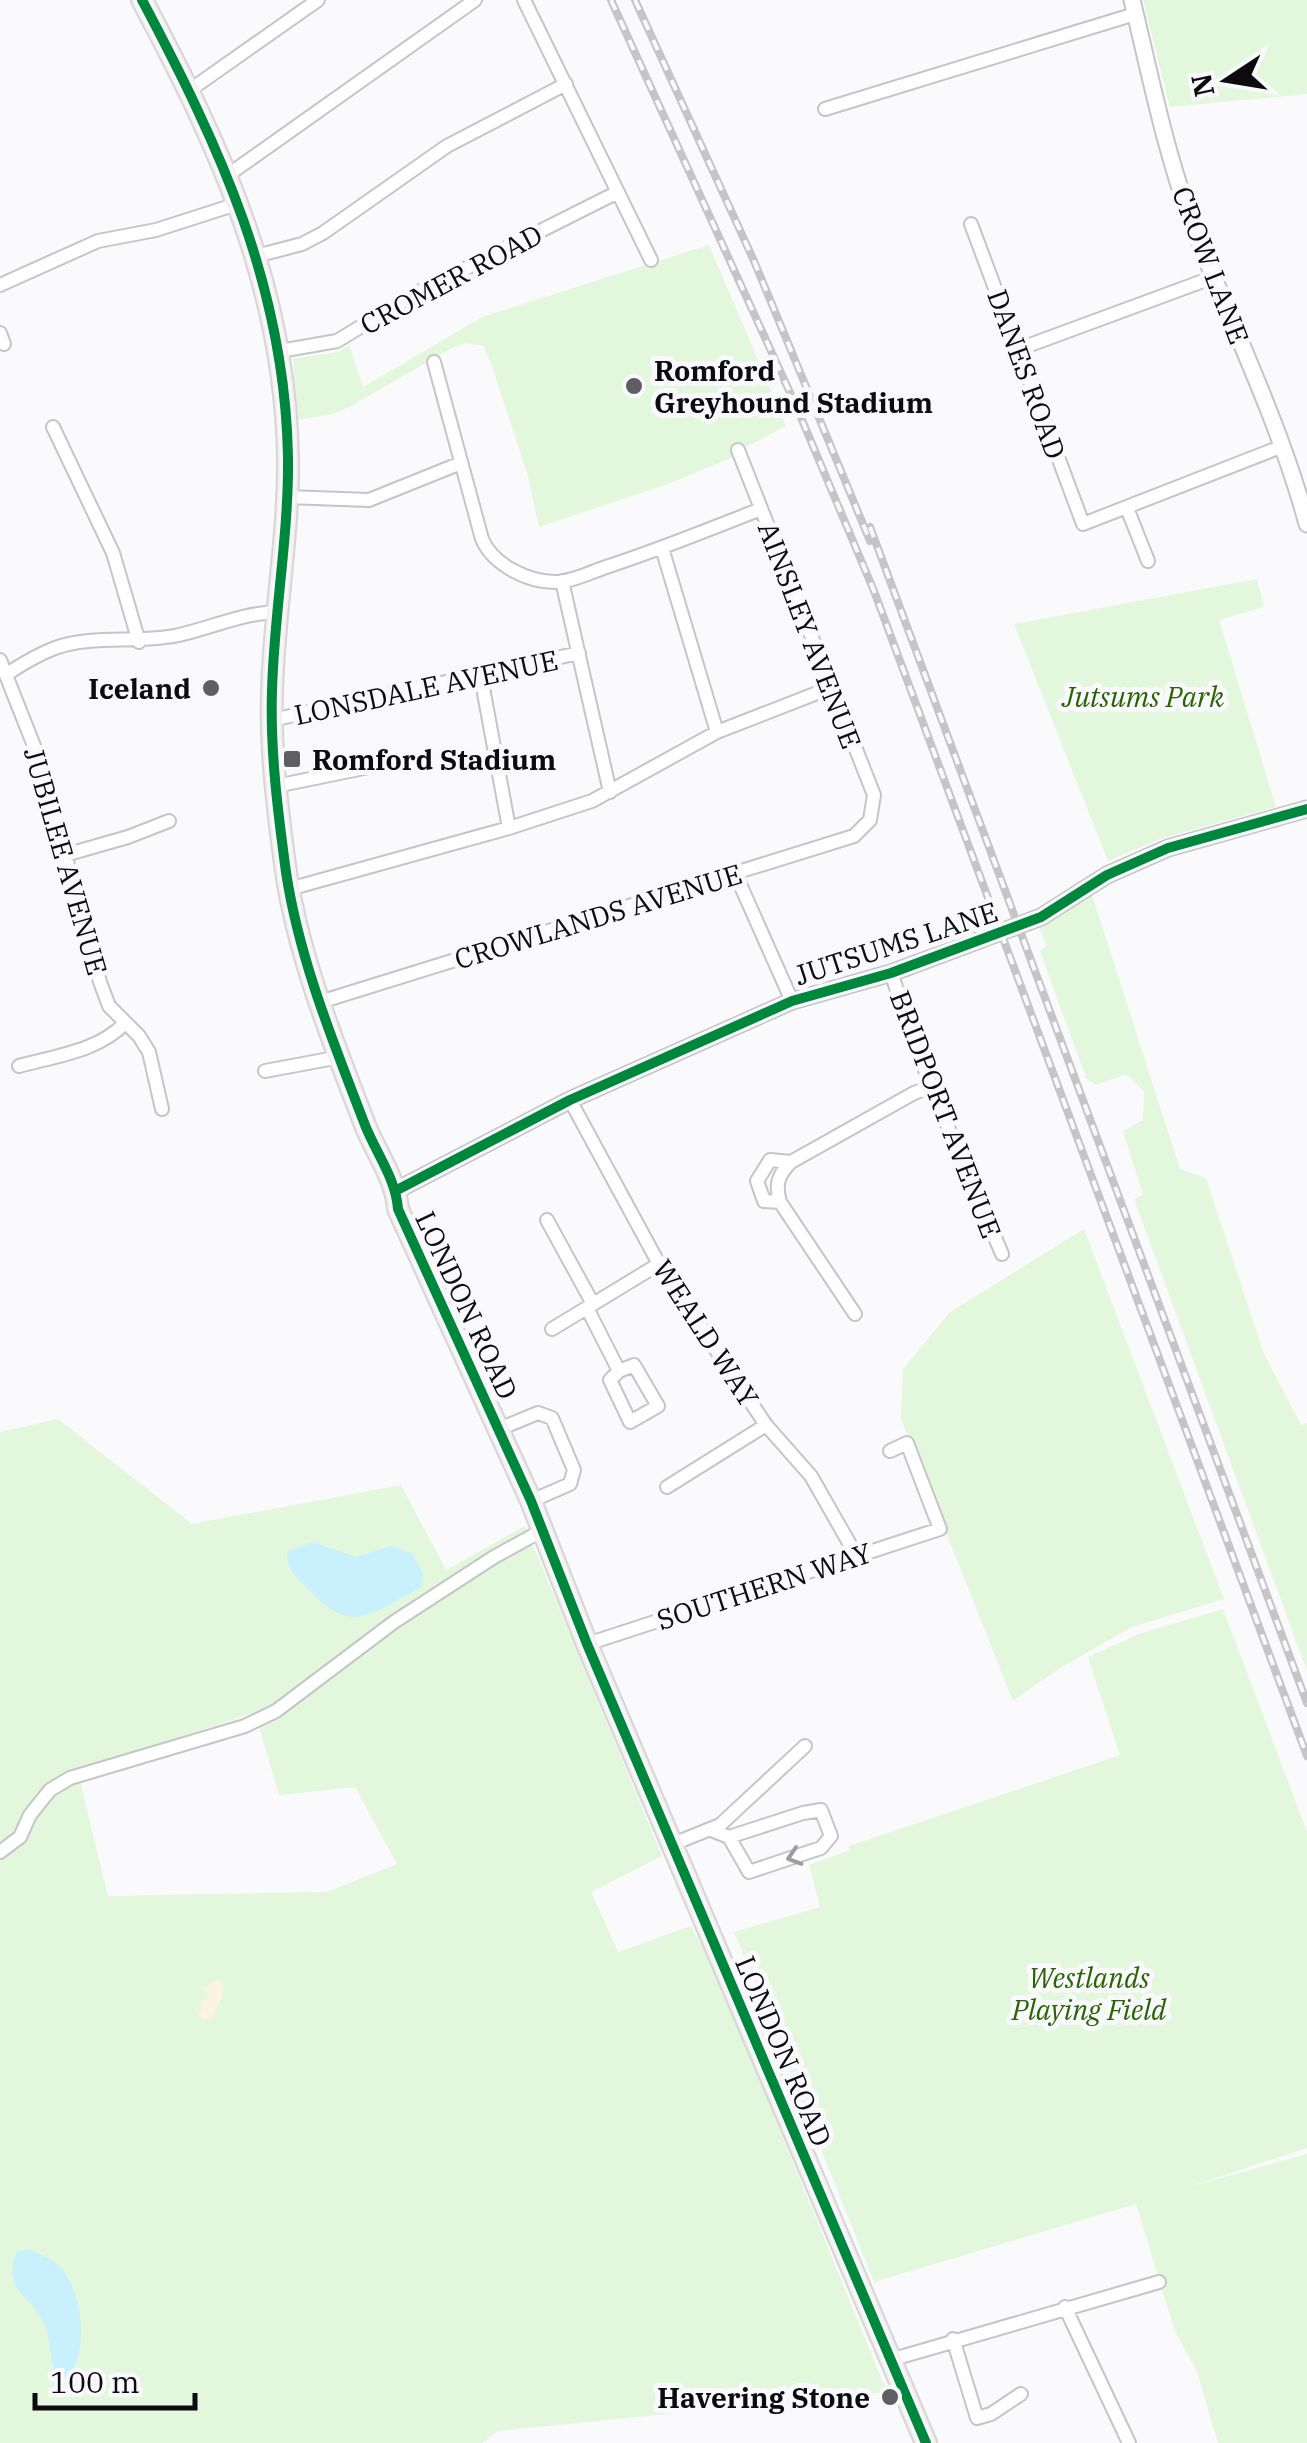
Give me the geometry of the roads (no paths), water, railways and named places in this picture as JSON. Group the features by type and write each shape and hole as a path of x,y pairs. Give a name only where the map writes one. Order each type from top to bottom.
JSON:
{"main road":[{"name":"LONDON ROAD","path":"142,0 190,90 240,203 280,351 287,497 272,720 276,786 289,889 320,1002 376,1155 397,1190 398,1208 531,1501 587,1644 926,2443"}],"street":[{"path":"190,90 318,0"},
{"path":"228,175 475,0"},
{"path":"524,0 651,260"},
{"path":"825,109 1134,7"},
{"name":"CROW LANE","path":"1134,7 1180,184 1283,446 1307,524"},
{"path":"256,256 302,244 323,233 447,146 566,84"},
{"name":"CROMER ROAD","path":"280,351 337,341 413,295 618,192"},
{"path":"0,285 98,241 156,230 240,203"},
{"name":"DANES ROAD","path":"971,224 1083,524 1127,508"},
{"path":"1019,349 1214,277"},
{"path":"434,362 490,556 504,566 538,579 562,582 662,548 760,508"},
{"path":"53,426 113,553 139,642"},
{"path":"1148,561 1127,508 1283,446"},
{"name":"AINSLEY AVENUE","path":"738,450 874,795 870,820"},
{"path":"287,497 369,500 461,463"},
{"path":"662,548 717,732"},
{"path":"562,582 610,792"},
{"path":"7,674 56,647 84,642 139,642 181,635 250,612 278,612"},
{"name":"LONSDALE AVENUE","path":"272,720 580,653"},
{"name":"JUBILEE AVENUE","path":"0,660 38,756 100,982 109,1006 149,1052 162,1109"},
{"path":"481,676 509,828"},
{"path":"289,889 509,828 610,792 717,732 830,688"},
{"path":"276,786 403,760"},
{"name":"JUTSUMS LANE","path":"397,1190 570,1100 792,1001 891,973 1041,916 1115,870 1168,848 1307,809"},
{"name":"CROWLANDS AVENUE","path":"320,1002 854,836 870,820"},
{"path":"65,854 128,837 168,821"},
{"path":"736,873 792,1001"},
{"name":"BRIDPORT AVENUE","path":"891,973 931,1087 1002,1254"},
{"path":"19,1066 97,1044 113,1036 125,1023"},
{"path":"265,1072 340,1058"},
{"path":"856,1314 780,1202 776,1188 780,1174 792,1162 931,1087"},
{"name":"WEALD WAY","path":"570,1100 659,1264 766,1425 811,1476 856,1556"},
{"path":"780,1202 764,1201 756,1182 770,1160 792,1162"},
{"path":"546,1220 619,1371"},
{"path":"552,1329 659,1264"},
{"path":"499,1429 538,1413 552,1418 574,1470 570,1484 531,1501"},
{"path":"667,1487 766,1425"},
{"name":"SOUTHERN WAY","path":"587,1644 940,1529 906,1443 890,1451"},
{"path":"0,1852 20,1837 50,1790 70,1778 245,1726 276,1711 394,1622 543,1530"},
{"path":"673,1844 711,1830 805,1746"},
{"path":"711,1830 729,1838 749,1872 821,1848 831,1836 820,1810 729,1838"},
{"path":"890,2360 1160,2282"},
{"path":"1065,2307 1129,2443"},
{"path":"953,2339 977,2418 991,2414 1021,2394"}],"water":[{"path":"313,1542 356,1557 391,1546 412,1553 423,1574 422,1587 364,1616 339,1614 310,1591 289,1565 287,1552"},
{"path":"30,2250 61,2267 76,2296 81,2339 75,2367 68,2378 55,2374 45,2326 15,2285 13,2265 17,2251"}],"railway":[{"path":"611,0 797,408 874,591 1307,1756"},
{"path":"635,0 754,261 870,541"},
{"path":"870,527 1307,1703"}],"place":[{"name":"Romford Greyhound Stadium","path":"634,386"},
{"name":"Iceland","path":"211,688"},
{"name":"Romford Stadium","path":"292,759"},
{"name":"Havering Stone","path":"890,2397"}],"park label":[{"name":"Jutsums Park","path":"1143,696"},
{"name":"Westlands Playing Field","path":"1089,1993"}]}
